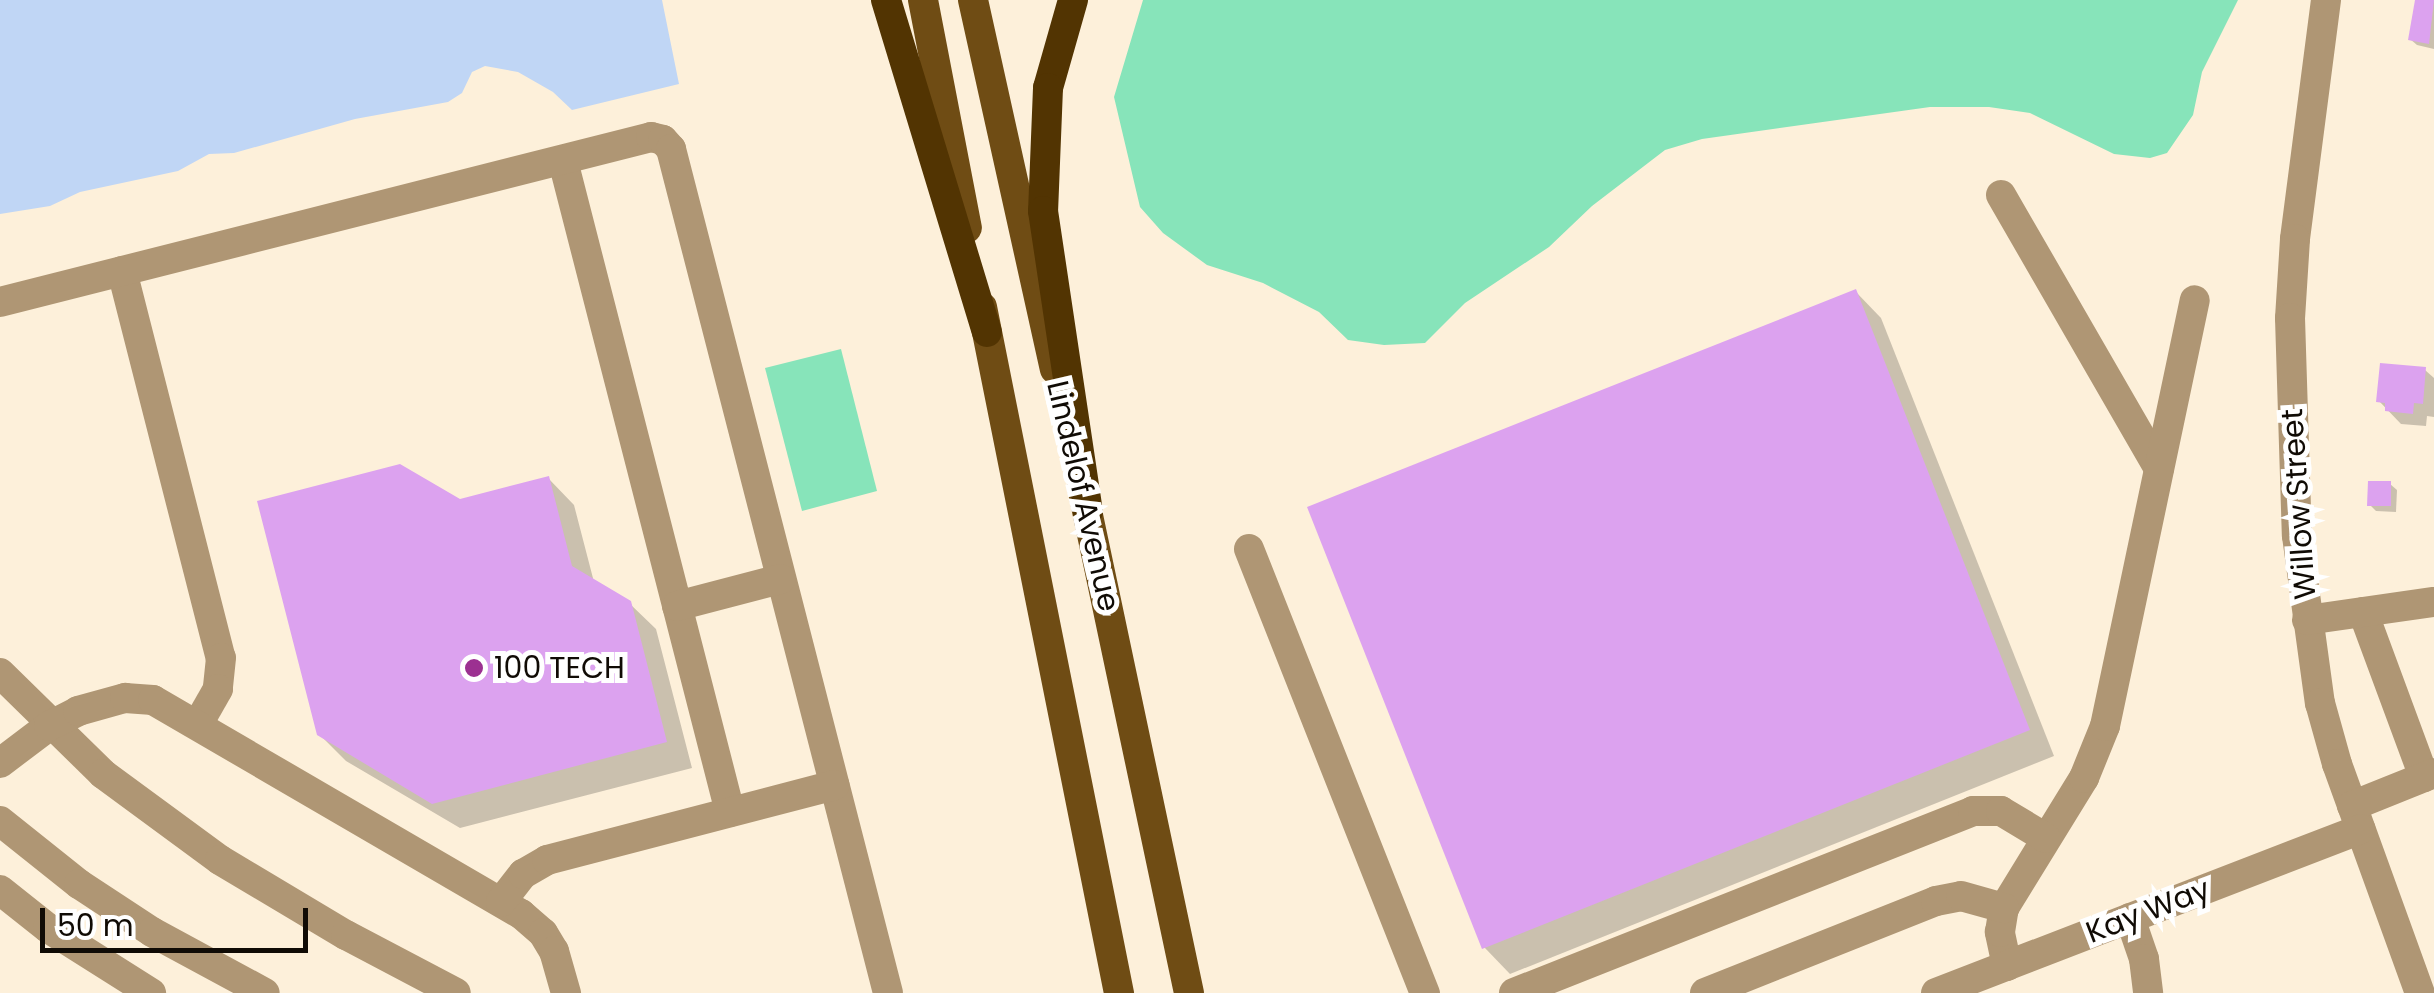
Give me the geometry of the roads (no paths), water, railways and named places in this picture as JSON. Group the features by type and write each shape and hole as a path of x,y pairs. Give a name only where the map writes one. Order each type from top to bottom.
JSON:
{"highway":[{"path":"886,0 987,332"},
{"path":"1073,0 1048,88 1044,211 1088,512"}],"main road":[{"name":"Lindelof Avenue","path":"923,0 1119,993"},
{"name":"Lindelof Avenue","path":"973,0 1088,512 1188,993"}],"street":[{"name":"Willow Street","path":"2326,0 2295,239 2290,318 2291,443 2307,620 2320,703 2356,818 2420,993"},
{"path":"0,302 651,137 664,140 671,150 888,993"},
{"path":"563,161 730,812"},
{"path":"2001,196 2160,469"},
{"path":"122,270 221,658 218,689 198,724"},
{"path":"2007,966 2000,932 2004,908 2099,745 2195,300"},
{"path":"1250,549 1424,993"},
{"path":"678,606 781,579"},
{"path":"2307,620 2434,602"},
{"path":"2362,612 2429,776"},
{"path":"0,673 49,726 102,774 220,860 359,943 456,993"},
{"path":"0,762 49,726 78,711 136,698 162,704 501,902 544,934 558,960 566,993"},
{"name":"Kay Way","path":"1936,993 2130,918 2356,818 2429,776"},
{"path":"501,902 523,874 547,860 834,785"},
{"path":"1514,993 1973,810 2001,811 2046,838"},
{"path":"1,824 79,884 138,922 265,993"},
{"path":"0,890 48,928 151,993"},
{"path":"1705,993 1936,901 1961,896 2004,908"},
{"path":"2130,918 2144,960 2148,993"}],"water":[{"path":"0,0 662,0 679,84 572,110 553,92 518,72 485,66 472,72 462,93 448,102 355,119 234,153 209,154 178,171 80,192 50,206 0,214"}],"place":[{"name":"100 TECH","path":"474,668"}]}
